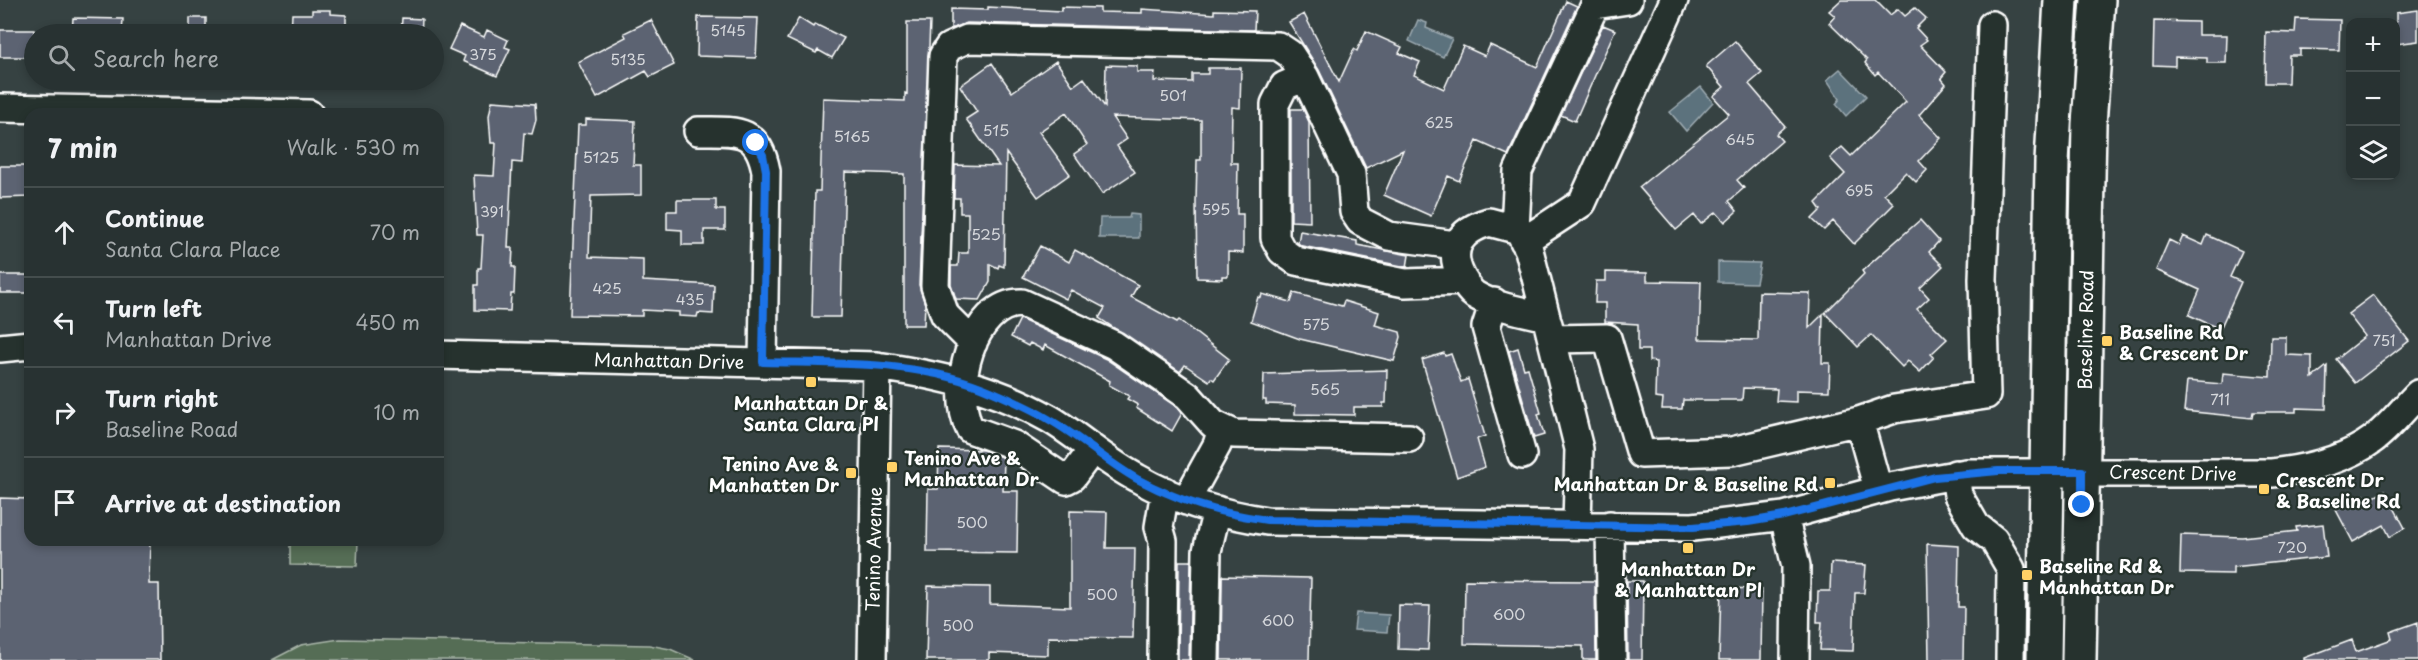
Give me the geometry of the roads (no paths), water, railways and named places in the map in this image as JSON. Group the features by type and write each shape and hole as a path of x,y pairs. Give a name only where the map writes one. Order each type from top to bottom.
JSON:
{"main road":[{"name":"Baseline Road","path":"2044,660 2052,162 2061,0"},
{"name":"Baseline Road","path":"2079,660 2089,113 2098,0"}],"street":[{"path":"1577,525 1579,449 1549,328 1520,235 1518,171 1595,4 1628,0"},
{"path":"1520,235 1582,203 1674,0"},
{"path":"1520,235 1489,222 1474,226 1459,238 1455,245 1457,268 1464,281 1473,294 1549,328 1607,338 1641,454 1732,450 1859,421 1894,409 1986,395 1983,279 1992,25"},
{"path":"973,344 945,315 935,286 943,56 949,47 967,39 1278,46 1290,54 1305,77 1351,174 1354,212 1360,221 1389,236 1455,245"},
{"path":"1305,77 1284,86 1275,104 1275,238 1282,251 1296,261 1405,283 1464,281"},
{"path":"0,108 24,108"},
{"path":"698,131 735,131 748,135 763,155 766,171 763,362"},
{"path":"1494,302 1486,327 1522,455"},
{"path":"1093,449 1072,477 1060,478 1014,445 970,429 963,406 961,382 979,331 999,309 1012,303 1022,303 1114,345 1188,396 1213,424 1234,434 1409,438"},
{"path":"0,348 24,346"},
{"name":"Manhattan Drive","path":"444,355 877,366 943,376 990,391 1050,419 1136,478 1175,496 1217,510 1267,520 1693,527 1784,516 1878,489 1955,474 2082,471"},
{"name":"Tenino Avenue","path":"872,660 877,366"},
{"name":"Crescent Drive","path":"2082,471 2256,474 2299,470 2337,458 2372,440 2418,394"},
{"path":"1859,421 1878,489"},
{"path":"1162,660 1163,540 1159,527 1175,496 1217,445 1222,429"},
{"path":"1955,474 1958,495 1976,526 1994,540 2012,569 2010,660"},
{"path":"1205,660 1208,551 1217,510"},
{"path":"1784,516 1796,566 1796,660"},
{"path":"1610,525 1612,660"}],"water":[{"path":"1418,20 1427,23 1426,28 1452,39 1443,57 1409,41"},
{"path":"1840,69 1866,96 1846,116 1836,104 1840,99 1827,80"},
{"path":"1701,87 1713,102 1686,131 1670,112"},
{"path":"1130,214 1139,215 1139,238 1099,238 1100,218 1129,218"},
{"path":"1718,262 1760,263 1756,283 1718,282"},
{"path":"1356,613 1389,615 1387,632 1354,630"}],"place":[{"name":"Baseline Rd & Crescent Dr","path":"2107,341"},
{"name":"Manhattan Dr & Santa Clara Pl","path":"811,382"},
{"name":"Tenino Ave & Manhattan Dr","path":"892,467"},
{"name":"Tenino Ave & Manhatten Dr","path":"851,473"},
{"name":"Manhattan Dr & Baseline Rd","path":"1830,483"},
{"name":"Crescent Dr & Baseline Rd","path":"2264,489"},
{"name":"Manhattan Dr & Manhattan Pl","path":"1688,548"},
{"name":"Baseline Rd & Manhattan Dr","path":"2027,575"}]}
